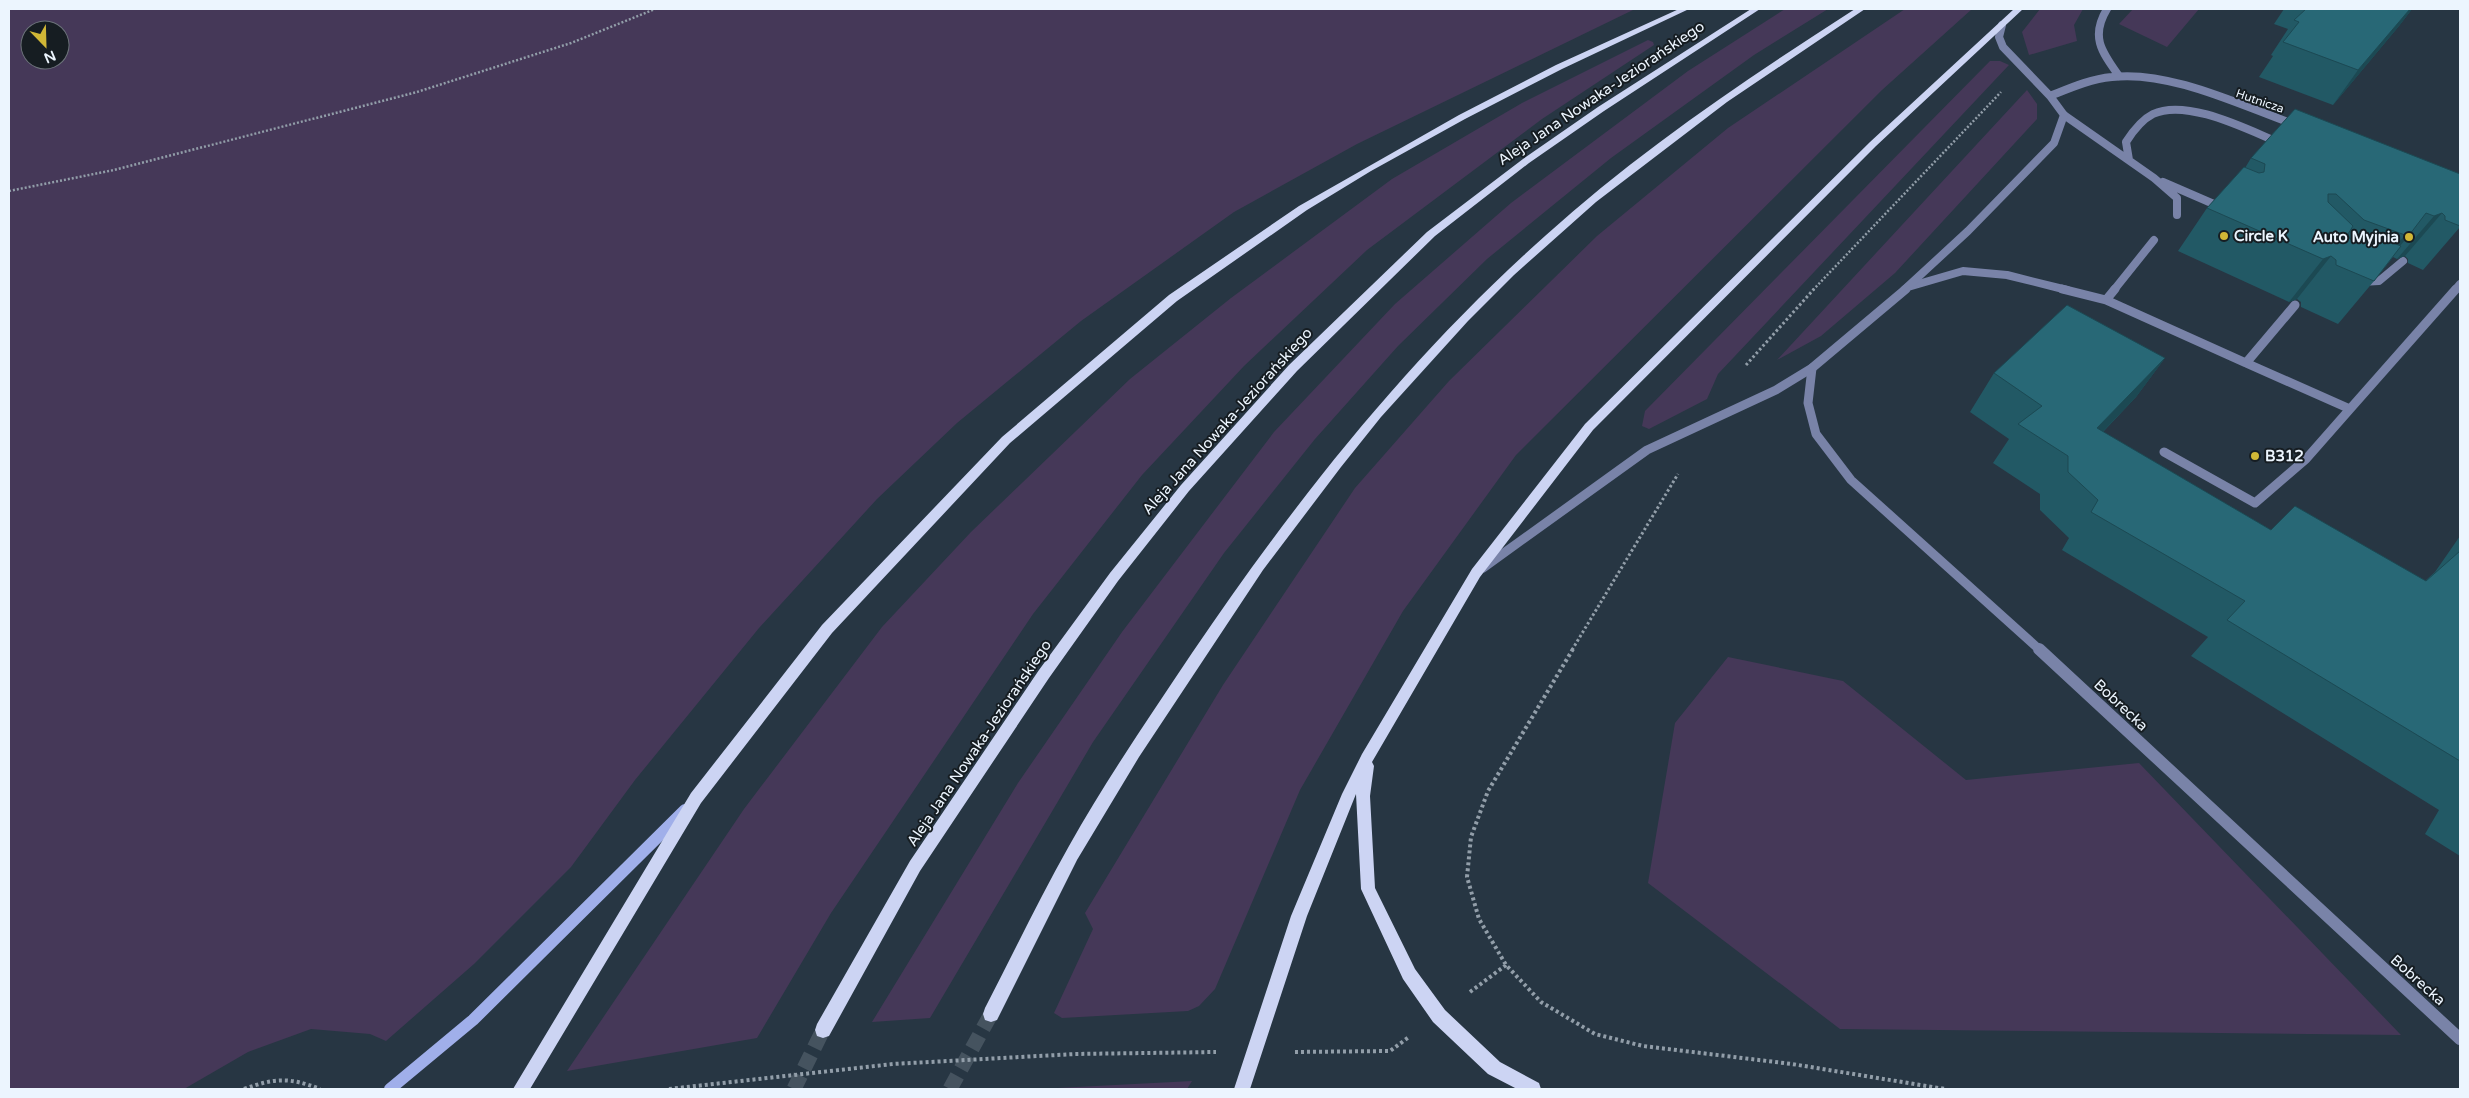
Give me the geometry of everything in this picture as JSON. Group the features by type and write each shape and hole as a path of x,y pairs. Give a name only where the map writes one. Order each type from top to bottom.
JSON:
{"main road":[{"path":"521,1089 696,798 827,628 1000,447 1173,298 1303,208 1462,116 1559,67 1685,9"},
{"name":"Aleja Jana Nowaka-Jeziorańskiego","path":"823,1030 915,866 1044,674 1114,577 1185,488 1293,368 1431,234 1541,150 1756,9"},
{"path":"990,1014 1082,836 1134,753 1218,624 1301,507 1389,399 1428,355 1510,273 1608,187 1714,108 1861,9"},
{"path":"1242,1089 1252,1052 1299,916 1349,794 1476,573 1589,427 1859,158 2019,9"},
{"path":"1368,758 1363,796 1368,889 1409,974 1439,1016 1494,1068 1533,1089"},
{"path":"390,1089 473,1020 696,798"}],"street":[{"path":"2107,9 2098,22 2096,33 2109,62 2119,76"},
{"path":"2002,25 1999,36 2003,47 2050,96 2064,115 2154,178 2177,198 2177,215"},
{"name":"Hutnicza","path":"2050,96 2092,80 2119,76 2172,83 2302,127"},
{"path":"2128,160 2126,142 2140,123 2157,112 2183,109 2286,145"},
{"path":"1476,573 1647,450 1776,390 1812,368 1908,287 1968,231 2054,143 2064,115"},
{"path":"2154,178 2230,212"},
{"path":"2106,300 2154,240"},
{"path":"2352,279 2368,284 2387,279 2403,261"},
{"path":"1908,287 1963,271 2007,275 2106,300 2350,409"},
{"path":"2164,452 2255,503 2280,482 2335,429 2350,409 2460,284"},
{"path":"2246,363 2296,305"},
{"name":"Bobrecka","path":"1812,368 1808,403 1816,434 1851,480 2074,682 2460,1039"}],"path":[{"path":"9,191 114,170 417,92 571,43 655,9"},
{"path":"1744,368 1779,326 2007,86 2028,73"},
{"path":"1681,470 1488,791 1471,837 1467,877 1479,918 1506,965 1541,1002 1595,1034 1643,1046 1792,1064 1945,1089"},
{"path":"668,1089 893,1064 1075,1054 1390,1051 1506,965"},
{"path":"244,1089 270,1080 294,1079 320,1089"}],"shaded area":[{"path":"9,9 1635,9 1357,144 1234,212 1081,321 957,423 877,499 759,628 635,780 571,867 474,964 386,1041 370,1034 311,1029 248,1052 184,1089 9,1089"},
{"path":"1785,9 1828,9 1754,55 1611,158 1487,259 1398,346 1315,439 1224,553 1093,742 930,1018 872,1022 1018,783 1122,632 1274,432 1395,304 1511,203 1688,71"},
{"path":"1905,9 1972,9 1882,90 1516,455 1403,611 1300,790 1215,989 1199,1006 1188,1011 1062,1018 1054,1013 1093,929 1085,913 1223,685 1355,488 1449,381 1597,236 1728,128"},
{"path":"2040,9 2083,9 2074,25 2077,41 2029,55 2022,32"},
{"path":"2133,9 2199,9 2167,47 2119,24"},
{"path":"1648,40 1653,42 1654,45 1542,119 1367,250 1244,366 1142,475 1033,614 831,913 757,1038 567,1071 744,809 882,627 971,532 1130,379 1231,298 1392,179 1522,103"},
{"path":"1990,61 2000,61 2009,65 1718,374 1707,399 1649,429 1642,426 1645,411"},
{"path":"2027,90 2037,104 2037,119 1895,273 1821,336 1777,360"},
{"path":"1728,657 1843,681 1966,780 2139,763 2401,1035 1840,1029 1648,883 1675,723"},
{"path":"1192,1081 1187,1089 1038,1089"}],"building":[{"path":"2306,9 2410,9 2358,70 2283,42 2299,22 2294,20"},
{"path":"2295,109 2460,174 2460,226 2445,220 2445,216 2442,213 2434,216 2426,213 2410,234 2405,235 2364,220 2336,194 2328,194 2328,202 2353,226 2348,234 2350,239 2357,240 2363,232 2401,246 2374,281 2336,265 2336,260 2331,256 2323,259 2207,208 2244,167 2259,173 2264,172 2265,164 2251,158"},
{"path":"2067,305 2165,358 2097,428 2271,530 2295,506 2426,581 2460,551 2460,761 2227,620 2245,601 2091,512 2098,500 2068,472 2068,456 2018,424 2042,406 1994,373"}],"tunnel":[{"path":"950,1089 991,1014"},
{"path":"794,1089 823,1030"}],"place":[{"name":"Circle K","path":"2224,236"},
{"name":"Auto Myjnia","path":"2409,237"},
{"name":"B312","path":"2255,456"}]}
